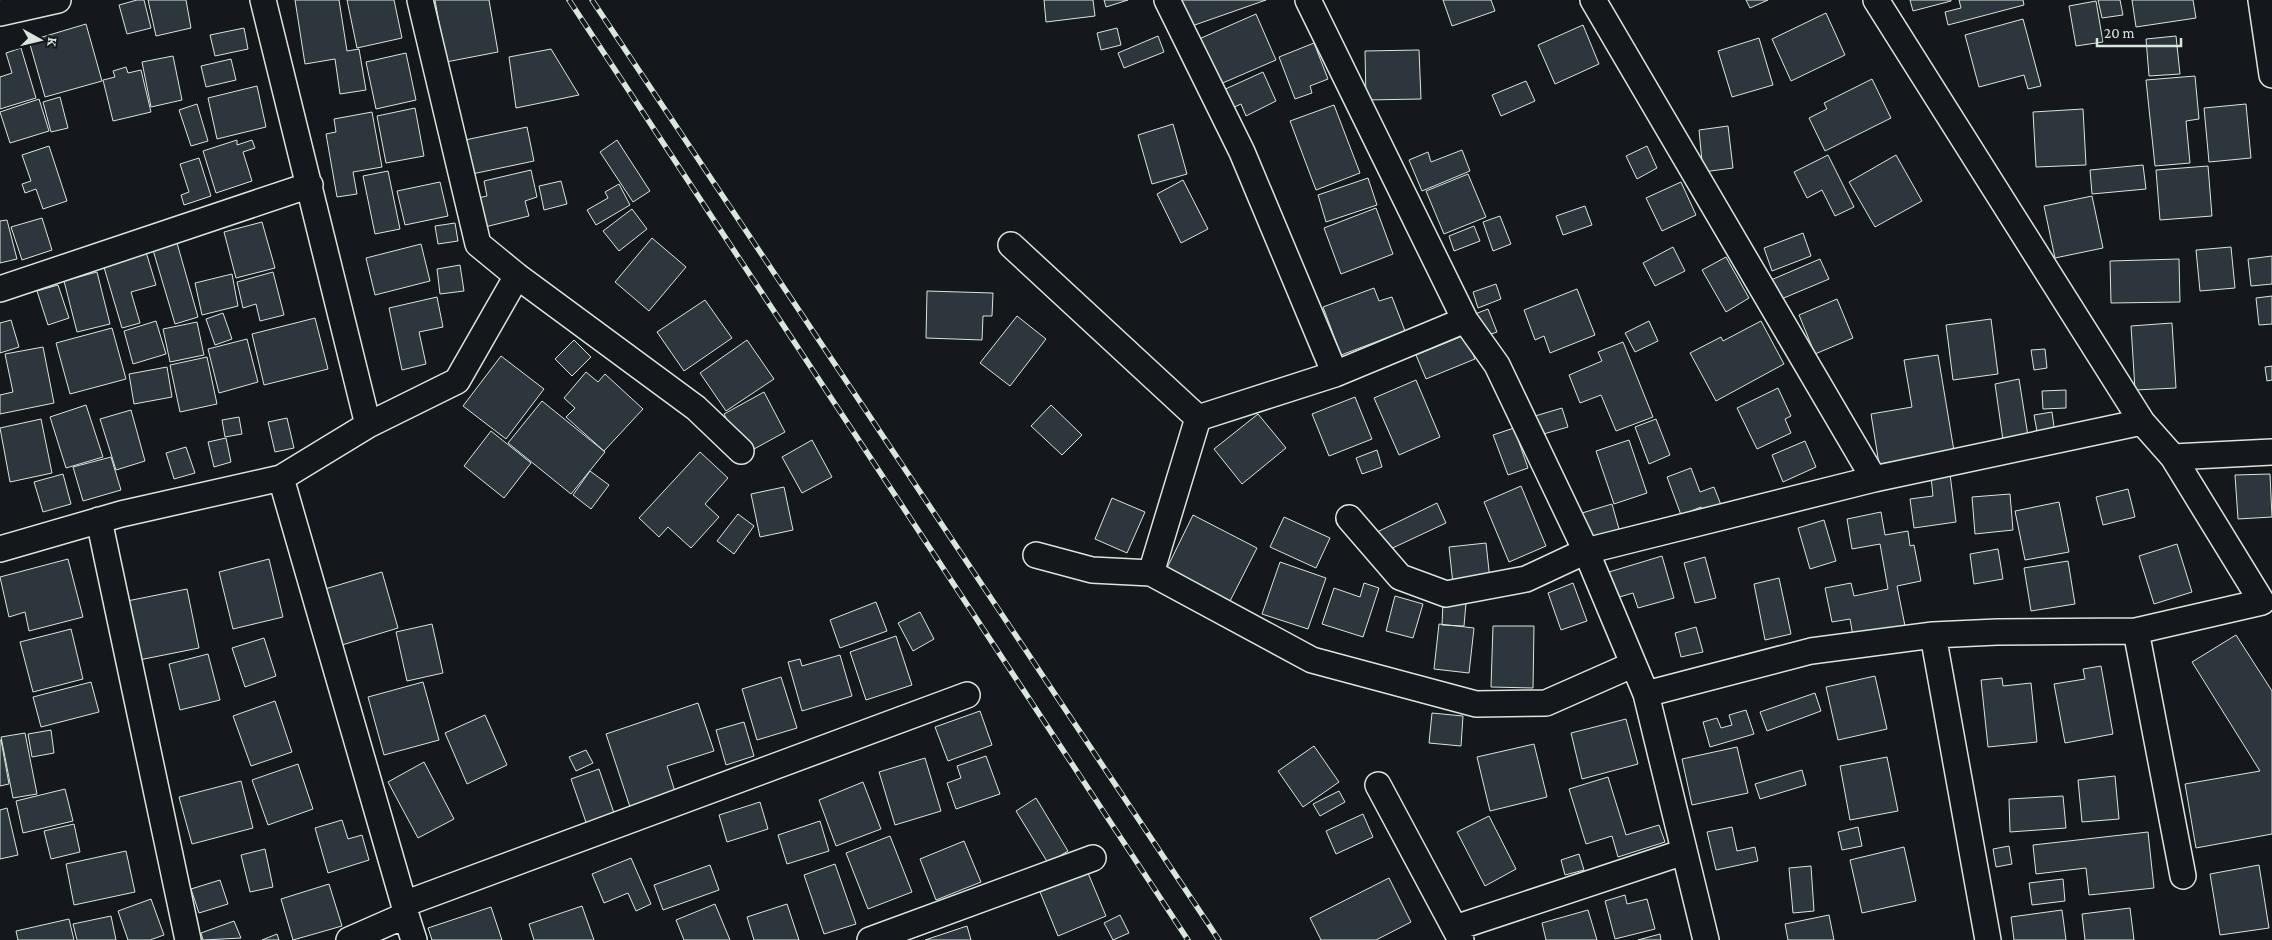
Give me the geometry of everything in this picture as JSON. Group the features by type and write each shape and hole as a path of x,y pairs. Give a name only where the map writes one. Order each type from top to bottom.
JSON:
{"street":[{"path":"0,13 58,0"},
{"path":"262,0 310,185 368,424"},
{"path":"420,0 478,244 517,276 696,408 741,451"},
{"path":"1167,0 1242,152 1335,374"},
{"path":"1308,0 1465,320 1497,365 1586,551 1632,665 1646,694 1706,940"},
{"path":"1593,0 1874,479"},
{"path":"1646,694 1810,651 1933,635 1997,632 2136,631 2262,602 2173,457 2142,422 1876,0"},
{"path":"2261,0 2272,75"},
{"path":"0,289 310,185"},
{"path":"1010,245 1198,418"},
{"path":"0,549 99,520 281,478 368,424 457,381 517,276"},
{"path":"1198,418 1335,374 1465,320"},
{"path":"1151,574 1198,418"},
{"path":"1349,518 1400,577 1446,594 1526,579 1586,551 1874,479 2142,422"},
{"path":"2173,457 2272,452"},
{"path":"281,478 414,940"},
{"path":"99,520 188,940"},
{"path":"1036,555 1092,570 1151,574 1312,660 1476,704 1546,703 1632,665"},
{"path":"2136,631 2183,876"},
{"path":"1933,635 1988,940"},
{"path":"349,940 405,910 966,695"},
{"path":"1378,785 1458,934 1684,852"},
{"path":"870,940 1093,858"}],"building":[{"path":"144,0 151,28 127,34 119,5"},
{"path":"148,0 186,0 191,28 156,36"},
{"path":"295,0 339,0 347,51 359,49 366,90 340,94 335,59 305,64"},
{"path":"347,0 394,0 402,38 357,48"},
{"path":"435,0 489,0 498,52 446,62"},
{"path":"1044,0 1093,0 1095,16 1046,22"},
{"path":"1104,0 1128,0 1106,7"},
{"path":"1180,0 1266,0 1189,27"},
{"path":"1443,0 1491,0 1495,11 1452,26"},
{"path":"1746,0 1768,0 1750,8"},
{"path":"1910,0 1951,0 1951,1 1913,11"},
{"path":"1959,0 2023,0 2024,5 1948,25 1945,12 1961,8"},
{"path":"2098,0 2120,0 2123,15 2102,18"},
{"path":"2132,0 2193,0 2196,18 2136,27"},
{"path":"2096,1 2103,42 2076,46 2069,6"},
{"path":"1826,13 1845,55 1791,81 1772,39"},
{"path":"1256,14 1276,60 1218,85 1199,39"},
{"path":"2023,19 2041,86 2028,89 2024,75 1979,87 1965,35"},
{"path":"86,24 102,81 45,97 29,41"},
{"path":"1583,25 1599,64 1555,84 1538,45"},
{"path":"244,28 248,49 215,56 210,35"},
{"path":"1117,28 1121,45 1101,50 1097,33"},
{"path":"1158,36 1164,52 1124,68 1118,53"},
{"path":"2176,36 2180,74 2149,76 2146,39"},
{"path":"1759,38 1773,85 1732,97 1718,51"},
{"path":"1314,43 1328,79 1310,86 1312,93 1295,99 1279,57"},
{"path":"21,48 36,98 0,109 0,77 12,73 6,53"},
{"path":"551,49 579,95 516,108 509,57"},
{"path":"1419,50 1421,99 1366,100 1365,51"},
{"path":"406,53 416,100 376,109 366,62"},
{"path":"173,56 182,100 151,107 142,62"},
{"path":"231,59 236,80 206,87 201,66"},
{"path":"126,67 128,73 141,70 151,112 113,121 103,80 115,77 113,71"},
{"path":"1263,72 1276,101 1246,116 1241,104 1230,109 1221,91"},
{"path":"2195,76 2199,119 2186,121 2190,163 2155,166 2146,80"},
{"path":"1872,79 1891,118 1825,151 1809,118 1827,109 1824,103"},
{"path":"1526,81 1535,101 1501,116 1492,95"},
{"path":"257,86 266,127 217,139 208,98"},
{"path":"60,97 68,128 51,132 43,102"},
{"path":"39,99 49,131 10,143 0,112"},
{"path":"197,104 208,141 191,146 179,110"},
{"path":"2246,104 2251,158 2209,162 2204,108"},
{"path":"1334,105 1360,173 1316,190 1290,121"},
{"path":"415,108 424,156 386,163 377,116"},
{"path":"2083,109 2086,165 2036,167 2033,112"},
{"path":"372,112 382,167 353,172 357,194 337,197 326,134 336,132 334,119"},
{"path":"1173,124 1187,174 1152,184 1138,135"},
{"path":"1728,126 1733,168 1703,172 1699,130"},
{"path":"527,127 534,161 472,174 465,140"},
{"path":"237,140 237,145 252,140 255,148 243,152 252,181 216,193 203,151"},
{"path":"617,140 650,191 633,202 600,152"},
{"path":"49,146 67,201 43,209 36,189 25,193 22,184 31,181 22,155"},
{"path":"1647,146 1657,168 1637,179 1626,156"},
{"path":"1462,150 1470,171 1422,191 1409,160 1428,152 1431,162"},
{"path":"1828,155 1854,207 1835,216 1822,190 1807,198 1794,172"},
{"path":"1896,155 1922,201 1875,227 1849,182"},
{"path":"199,158 211,196 184,205 181,195 189,192 180,164"},
{"path":"2143,165 2146,189 2092,194 2090,170"},
{"path":"2208,166 2212,216 2160,220 2156,170"},
{"path":"531,170 537,197 525,201 529,216 485,227 478,198 487,196 484,181"},
{"path":"388,171 400,229 375,234 363,176"},
{"path":"1468,174 1486,217 1444,234 1426,191"},
{"path":"1368,178 1377,205 1326,222 1318,195"},
{"path":"1183,180 1208,229 1181,243 1157,194"},
{"path":"561,181 567,204 544,210 539,186"},
{"path":"440,182 448,216 405,225 397,191"},
{"path":"1681,182 1696,215 1662,231 1646,198"},
{"path":"619,184 630,205 596,225 587,210 608,198 605,192"},
{"path":"2092,196 2103,248 2055,258 2044,206"},
{"path":"1585,206 1592,225 1563,235 1556,216"},
{"path":"1376,208 1393,254 1341,274 1324,228"},
{"path":"632,209 647,229 619,251 603,231"},
{"path":"1500,216 1511,244 1493,251 1483,222"},
{"path":"42,218 52,250 22,260 11,227"},
{"path":"7,220 17,259 0,263 0,221"},
{"path":"262,222 275,268 236,278 224,232"},
{"path":"455,223 458,241 438,244 435,226"},
{"path":"1474,226 1480,241 1454,251 1449,236"},
{"path":"1803,233 1811,256 1772,271 1764,248"},
{"path":"652,238 686,267 649,311 615,282"},
{"path":"177,243 198,317 175,324 153,250"},
{"path":"421,244 430,281 375,295 366,258"},
{"path":"1673,247 1685,271 1655,286 1643,263"},
{"path":"2231,247 2235,288 2200,291 2196,250"},
{"path":"146,252 156,285 131,292 140,323 122,328 103,264"},
{"path":"2272,256 2272,284 2251,286 2248,259"},
{"path":"1726,257 1749,298 1726,312 1702,270"},
{"path":"1820,259 1829,279 1779,300 1771,280"},
{"path":"2179,259 2180,302 2111,303 2110,261"},
{"path":"460,265 464,291 440,294 437,269"},
{"path":"97,272 110,324 77,332 64,281"},
{"path":"273,272 284,315 260,321 256,304 243,308 237,282"},
{"path":"232,274 238,306 202,315 195,283"},
{"path":"1496,284 1501,299 1478,308 1473,292"},
{"path":"58,285 69,318 48,325 37,291"},
{"path":"1374,288 1379,301 1392,297 1405,331 1341,355 1323,307"},
{"path":"1577,289 1595,335 1550,353 1544,336 1535,340 1524,310"},
{"path":"927,291 993,293 992,316 983,316 982,340 926,338"},
{"path":"2272,296 2272,324 2259,325 2256,298"},
{"path":"437,297 443,327 419,332 426,364 402,370 389,308"},
{"path":"1837,299 1853,338 1815,354 1799,315"},
{"path":"705,300 732,338 684,371 657,332"},
{"path":"1488,309 1497,332 1483,337 1475,314"},
{"path":"223,313 232,339 215,345 206,319"},
{"path":"1017,316 1046,339 1010,386 980,363"},
{"path":"315,318 328,369 264,385 252,334"},
{"path":"1991,319 1998,374 1953,380 1946,325"},
{"path":"11,320 19,347 0,353 0,323"},
{"path":"156,321 166,354 133,364 124,331"},
{"path":"1649,321 1658,341 1635,352 1625,333"},
{"path":"1761,321 1784,364 1716,401 1690,353 1721,337 1723,341"},
{"path":"197,322 204,355 170,362 163,329"},
{"path":"2172,323 2176,388 2135,390 2131,326"},
{"path":"112,328 126,379 70,394 56,343"},
{"path":"1465,335 1475,359 1426,379 1416,355"},
{"path":"247,339 258,382 219,393 208,349"},
{"path":"574,340 591,357 572,376 555,359"},
{"path":"747,340 774,379 726,411 700,373"},
{"path":"1623,342 1653,417 1616,431 1601,395 1580,403 1569,375 1602,361 1598,352"},
{"path":"43,347 54,403 0,414 0,395 13,392 5,354"},
{"path":"2045,349 2047,368 2034,370 2031,350"},
{"path":"1938,355 1954,451 1879,464 1871,414 1912,407 1904,360"},
{"path":"501,356 544,389 506,439 463,406"},
{"path":"207,357 217,404 180,412 170,365"},
{"path":"2272,366 2272,380 2267,381 2265,367"},
{"path":"167,367 172,397 134,404 129,374"},
{"path":"586,372 598,382 605,374 643,409 604,451 566,417 575,408 564,398"},
{"path":"2019,379 2028,436 2003,440 1995,384"},
{"path":"1416,380 1440,437 1399,455 1374,398"},
{"path":"1778,388 1791,416 1785,419 1791,433 1757,449 1737,408"},
{"path":"2066,390 2066,408 2043,409 2042,391"},
{"path":"764,392 785,432 745,454 724,414"},
{"path":"1355,397 1372,439 1329,456 1312,414"},
{"path":"542,401 605,452 571,494 508,443"},
{"path":"86,405 103,457 66,468 50,417"},
{"path":"1051,405 1082,435 1062,455 1031,426"},
{"path":"1562,408 1568,427 1540,435 1535,416"},
{"path":"131,410 145,461 116,470 100,419"},
{"path":"2052,412 2055,434 2038,437 2034,415"},
{"path":"1258,414 1286,448 1242,484 1214,449"},
{"path":"239,417 242,434 225,437 222,420"},
{"path":"287,418 294,448 275,452 268,422"},
{"path":"41,419 52,473 10,482 0,428"},
{"path":"1656,419 1670,455 1649,464 1635,427"},
{"path":"1514,428 1528,468 1508,475 1493,435"},
{"path":"491,431 531,463 504,498 464,466"},
{"path":"226,438 231,462 214,467 208,442"},
{"path":"812,440 832,477 802,493 782,457"},
{"path":"1629,440 1647,493 1614,504 1596,451"},
{"path":"1805,441 1816,467 1783,482 1772,455"},
{"path":"186,447 195,473 174,479 166,453"},
{"path":"1377,450 1382,467 1362,474 1356,458"},
{"path":"700,452 728,478 705,504 719,517 691,548 668,527 659,537 639,518"},
{"path":"111,457 121,490 83,501 73,467"},
{"path":"1691,468 1700,492 1714,487 1721,505 1703,512 1701,507 1681,515 1667,477"},
{"path":"590,471 609,485 591,509 573,495"},
{"path":"63,474 71,504 43,512 34,482"},
{"path":"1950,474 1956,522 1914,528 1910,499 1933,496 1931,477"},
{"path":"2270,474 2272,517 2238,519 2235,475"},
{"path":"1521,486 1546,546 1509,562 1484,502"},
{"path":"784,487 793,530 760,537 751,494"},
{"path":"2128,489 2135,517 2103,525 2096,497"},
{"path":"2010,494 2013,530 1975,534 1972,497"},
{"path":"1112,498 1145,512 1127,553 1095,539"},
{"path":"2059,502 2069,552 2025,560 2015,511"},
{"path":"1437,503 1446,523 1384,552 1375,533"},
{"path":"1612,504 1619,529 1590,538 1582,513"},
{"path":"1881,512 1885,535 1908,531 1910,546 1914,545 1921,581 1897,586 1905,626 1853,636 1850,619 1832,622 1825,588 1851,583 1854,596 1888,589 1880,544 1852,549 1847,519"},
{"path":"738,514 754,526 734,554 717,541"},
{"path":"1193,515 1257,548 1229,603 1166,570"},
{"path":"1284,517 1330,538 1316,568 1270,547"},
{"path":"1824,520 1836,561 1810,569 1798,528"},
{"path":"1486,543 1490,580 1453,584 1449,547"},
{"path":"2177,544 2192,592 2154,604 2139,556"},
{"path":"1998,549 2003,579 1974,584 1970,554"},
{"path":"1662,556 1674,598 1638,608 1633,593 1616,598 1609,572"},
{"path":"1705,557 1716,598 1695,603 1684,563"},
{"path":"68,559 83,617 29,631 25,612 9,617 0,577"},
{"path":"269,559 283,617 233,629 219,572"},
{"path":"2068,561 2075,604 2031,611 2024,568"},
{"path":"1280,562 1326,578 1308,629 1262,614"},
{"path":"382,572 398,628 342,645 325,589"},
{"path":"1779,578 1791,634 1765,640 1754,584"},
{"path":"1364,583 1379,588 1363,637 1322,624 1334,588 1360,597"},
{"path":"1573,583 1587,621 1561,630 1548,593"},
{"path":"187,589 199,648 139,660 127,601"},
{"path":"1395,596 1423,604 1413,638 1386,631"},
{"path":"876,602 887,631 840,648 830,620"},
{"path":"1443,602 1466,603 1464,626 1442,625"},
{"path":"920,612 934,639 913,651 898,623"},
{"path":"432,624 443,673 407,681 396,632"},
{"path":"1439,624 1474,628 1469,673 1434,669"},
{"path":"1493,626 1534,626 1533,688 1491,687"},
{"path":"1696,627 1703,652 1681,657 1675,633"},
{"path":"71,629 83,679 33,692 20,642"},
{"path":"2236,635 2272,691 2272,834 2196,848 2185,784 2260,771 2192,662"},
{"path":"896,636 912,685 866,700 850,652"},
{"path":"264,638 276,676 245,687 232,648"},
{"path":"208,654 220,700 180,710 169,664"},
{"path":"840,655 852,696 802,711 788,662 800,659 802,666"},
{"path":"2101,666 2113,734 2065,743 2054,684 2085,679 2083,669"},
{"path":"1875,676 1887,729 1838,740 1826,687"},
{"path":"781,677 797,728 757,740 742,689"},
{"path":"2002,678 2003,686 2031,683 2037,742 1988,747 1981,680"},
{"path":"91,682 99,712 41,727 33,697"},
{"path":"423,682 439,740 384,755 368,697"},
{"path":"1815,693 1821,711 1767,731 1760,712"},
{"path":"275,701 292,752 251,766 233,716"},
{"path":"698,703 714,751 667,766 676,795 631,810 606,734"},
{"path":"1746,710 1754,734 1710,747 1703,722 1717,718 1721,728 1732,725 1729,715"},
{"path":"980,711 992,745 948,761 935,727"},
{"path":"1432,713 1463,716 1461,746 1429,743"},
{"path":"485,715 507,765 467,784 445,733"},
{"path":"1626,719 1638,764 1582,779 1571,733"},
{"path":"744,722 754,756 726,765 716,730"},
{"path":"51,730 54,753 32,757 28,734"},
{"path":"25,733 37,794 13,798 1,737"},
{"path":"0,740 9,784 0,786"},
{"path":"1534,744 1547,797 1490,811 1477,757"},
{"path":"1314,746 1339,782 1303,807 1278,771"},
{"path":"1737,747 1748,793 1692,805 1682,759"},
{"path":"586,750 593,763 576,771 569,757"},
{"path":"986,756 1000,794 956,809 947,783 961,778 957,766"},
{"path":"1887,757 1898,811 1850,820 1840,766"},
{"path":"925,758 941,811 895,825 879,772"},
{"path":"424,762 454,819 418,838 388,782"},
{"path":"298,764 313,809 268,825 252,780"},
{"path":"599,769 616,819 588,828 571,779"},
{"path":"1802,770 1806,785 1760,799 1755,784"},
{"path":"2115,776 2119,819 2082,822 2078,780"},
{"path":"1608,777 1626,835 1659,825 1665,842 1618,857 1612,836 1586,844 1569,789"},
{"path":"241,781 253,828 192,844 179,797"},
{"path":"863,782 881,829 836,846 819,800"},
{"path":"65,789 73,821 23,833 16,801"},
{"path":"1339,791 1345,802 1320,816 1313,804"},
{"path":"2063,796 2066,828 2010,832 2009,799"},
{"path":"1036,798 1068,851 1048,863 1016,811"},
{"path":"760,802 768,829 727,842 719,815"},
{"path":"7,808 18,855 0,859 0,810"},
{"path":"1363,814 1373,837 1336,854 1326,831"},
{"path":"1489,816 1516,869 1485,886 1457,832"},
{"path":"342,820 348,839 362,835 369,860 328,873 315,828"},
{"path":"820,821 829,851 787,864 778,835"},
{"path":"74,824 80,852 51,859 44,831"},
{"path":"1732,827 1737,851 1755,847 1758,861 1716,870 1707,832"},
{"path":"1858,827 1862,846 1842,850 1838,832"},
{"path":"2148,832 2154,888 2089,895 2086,868 2036,874 2033,845"},
{"path":"890,836 912,892 868,909 846,853"},
{"path":"964,841 981,882 936,900 920,859"},
{"path":"2009,846 2012,864 1996,867 1993,849"},
{"path":"1904,847 1916,901 1862,913 1850,860"},
{"path":"265,849 273,887 250,892 241,855"},
{"path":"126,851 135,892 74,905 66,864"},
{"path":"1579,854 1584,870 1565,875 1561,860"},
{"path":"631,858 651,904 636,911 628,893 604,903 592,874"},
{"path":"835,864 856,924 824,934 804,875"},
{"path":"710,865 719,890 663,910 654,885"},
{"path":"2259,865 2269,928 2220,935 2210,874"},
{"path":"1811,866 1814,911 1793,913 1789,868"},
{"path":"1088,873 1106,916 1058,936 1040,892"},
{"path":"1389,878 1411,922 1376,940 1321,940 1310,918"},
{"path":"2063,879 2065,901 2032,905 2029,883"},
{"path":"220,880 228,904 199,913 191,889"},
{"path":"329,884 342,926 293,940 281,899"},
{"path":"1625,895 1627,904 1647,899 1655,929 1615,939 1605,901"},
{"path":"151,899 164,935 150,940 128,940 118,911"},
{"path":"715,904 730,940 684,940 676,920"},
{"path":"787,904 799,940 754,940 747,917"},
{"path":"582,906 594,940 534,940 529,924"},
{"path":"491,907 502,940 432,940 428,928"},
{"path":"2130,908 2134,940 2085,940 2082,914"},
{"path":"1588,910 1597,940 1546,940 1542,923"},
{"path":"2062,910 2066,940 2014,940 2011,917"},
{"path":"1120,915 1129,933 1113,940 1104,923"},
{"path":"1829,915 1834,940 1788,940 1785,924"},
{"path":"111,916 116,940 77,940 73,924"},
{"path":"69,919 74,940 18,940 16,931"},
{"path":"234,921 241,938 203,940 201,933"},
{"path":"967,926 971,940 925,940"},
{"path":"277,934 279,940 262,940"},
{"path":"1660,934 1661,940 1638,940"}],"railway":[{"path":"569,0 1188,940"},
{"path":"592,0 1219,940"}]}
